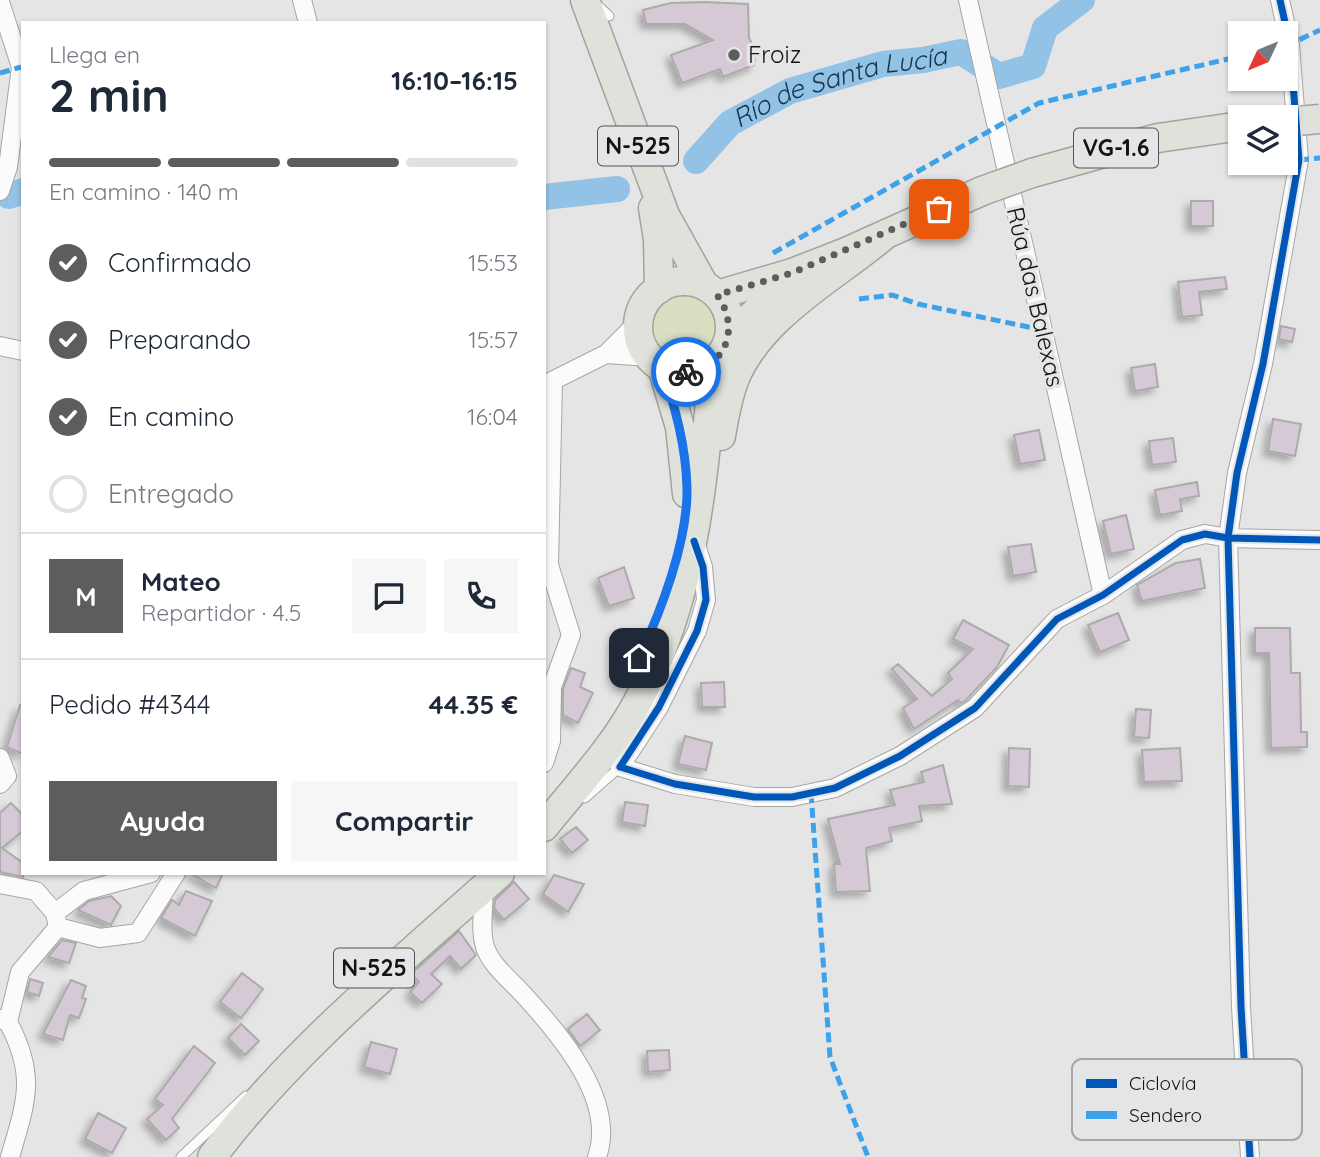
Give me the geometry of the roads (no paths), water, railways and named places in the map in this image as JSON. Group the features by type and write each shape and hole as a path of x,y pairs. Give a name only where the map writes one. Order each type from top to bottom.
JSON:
{"highway":[{"name":"N-525","path":"576,0 652,206 658,239 659,289"},
{"name":"N-525","path":"585,0 659,201 728,314 729,337"},
{"path":"1298,121 1320,119"},
{"name":"VG-1.6","path":"711,290 792,273 846,252 982,191 1032,173 1117,147 1201,130 1228,128"},
{"path":"693,502 711,485 735,379 750,352 775,322 886,234"},
{"name":"VG-1.6","path":"729,337 771,299 846,252"},
{"path":"546,825 606,750 637,704 688,582 694,541 693,502 680,427 656,362 639,335 638,322 649,297 673,282 689,281 711,290"},
{"path":"656,362 688,373 713,363 723,351 729,337"},
{"path":"546,800 594,741 622,696 657,620 693,502 713,363"},
{"name":"N-525","path":"198,1157 250,1093 358,983 486,878"},
{"name":"N-525","path":"212,1157 285,1071 486,878"}],"street":[{"path":"302,0 307,21"},
{"name":"Rúa das Balexas","path":"968,0 1102,595"},
{"path":"1244,1059 1228,538 1237,473 1263,364 1299,160 1290,45 1280,0"},
{"path":"0,2 21,67 8,167 0,191"},
{"path":"546,757 551,741 552,687 570,635 549,565 549,383 606,354 638,322"},
{"path":"0,346 21,351"},
{"path":"606,354 656,362"},
{"path":"693,502 688,582 697,631"},
{"path":"688,582 694,600 697,631 659,707 620,767 675,783 754,797 792,797 835,788 900,756 975,708 1057,619 1102,595 1182,540 1205,534 1228,538 1320,540"},
{"path":"573,767 605,741 619,719 688,582"},
{"path":"0,758 10,777"},
{"path":"10,1157 28,1096 19,1043 4,1020 20,972 56,920 84,891 144,875"},
{"path":"0,884 36,891 56,920 100,938 138,933 175,875"},
{"path":"486,878 481,924 485,949 495,965 552,1026 582,1070 602,1124 603,1136 597,1157"}],"lane":[{"path":"593,0 609,16"},
{"path":"659,201 660,172"},
{"path":"546,832 620,767"},
{"path":"181,1157 250,1093"}],"waterway":[{"name":"Río de Santa Lucía","path":"696,161 730,123 790,91 883,64 923,60 961,52 999,76 1033,66 1045,28 1082,0"},
{"name":"Río de Santa Lucía","path":"0,185 9,196 21,192"},
{"name":"Río de Santa Lucía","path":"546,197 617,189"}],"place":[{"name":"Froiz","path":"734,55"}]}
